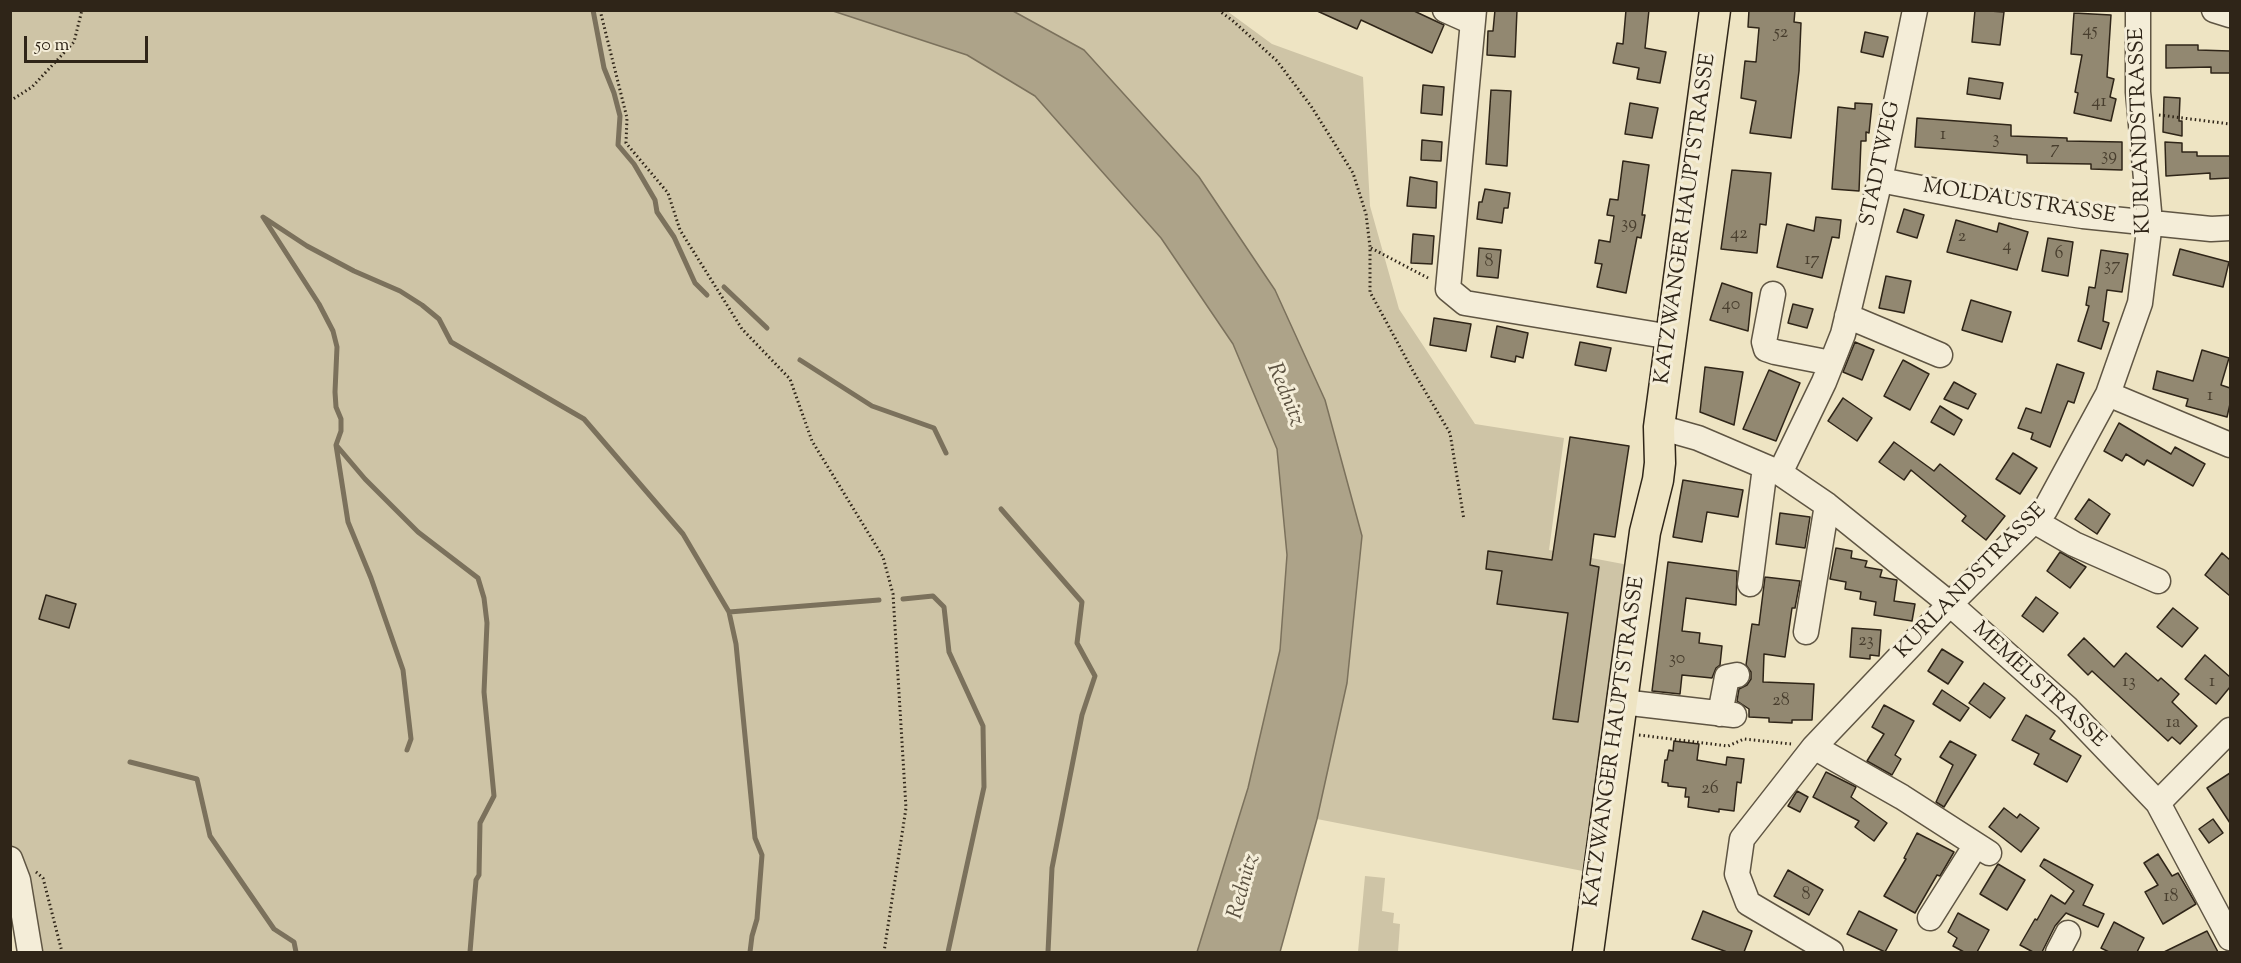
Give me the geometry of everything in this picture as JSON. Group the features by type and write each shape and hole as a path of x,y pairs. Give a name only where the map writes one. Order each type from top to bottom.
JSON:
{"main road":[{"name":"KATZWANGER HAUPTSTRASSE","path":"1588,952 1645,532 1641,504 1643,478 1646,459 1659,427 1715,10"}],"street":[{"path":"1445,10 1473,16 1449,289 1465,303 1671,338"},
{"name":"STADTWEG","path":"1750,584 1773,470 1831,363 1843,334 1880,180 1915,10"},
{"name":"KURLANDSTRASSE","path":"1831,952 1748,903 1737,874 1742,839 1814,747 1950,604 2045,510 2108,394 2140,303 2150,222 2139,113 2138,10"},
{"path":"2214,10 2230,15"},
{"name":"MOLDAUSTRASSE","path":"1880,180 2014,206 2083,216 2211,229 2230,228"},
{"path":"1773,294 1764,342 1766,349 1831,363"},
{"path":"1847,316 1940,355"},
{"path":"2108,394 2230,445"},
{"name":"MEMELSTRASSE","path":"1659,427 1698,438 1773,470 1827,505 1950,604 2067,708 2158,803 2230,939"},
{"path":"1806,632 1827,505"},
{"path":"2034,521 2074,544 2158,581"},
{"path":"1622,702 1727,715 1727,677 1737,675"},
{"path":"2158,803 2230,730"},
{"path":"1814,747 1902,797 1982,849 1930,918"},
{"path":"10,859 18,880 30,952"}],"path":[{"path":"10,101 32,87 74,42 82,10"},
{"path":"600,10 627,118 626,143 668,193 680,230 742,329 790,379 812,441 883,557 893,594 906,808 884,952"},
{"path":"1218,10 1277,61 1311,106 1353,173 1366,214 1370,247 1370,292 1450,433 1464,520"},
{"path":"2139,113 2230,124"},
{"path":"1370,247 1449,289"},
{"path":"1618,732 1728,746 1744,739 1814,747"}],"shaded area":[{"path":"833,10 967,55 1035,96 1161,238 1233,344 1277,449 1287,555 1280,650 1248,788 1197,952 36,952 11,847 11,11"},
{"path":"1013,11 1227,11 1272,44 1363,77 1370,206 1399,309 1475,424 1564,438 1549,550 1639,567 1598,874 1317,819 1347,683 1362,536 1084,50"},
{"path":"1365,876 1385,878 1382,911 1394,913 1393,923 1400,924 1398,952 1358,952"}],"water":[{"name":"Rednitz","path":"833,11 1013,11 1084,50 1199,177 1275,290 1325,400 1362,536 1347,683 1317,819 1280,952 1197,952 1248,788 1280,650 1287,555 1277,449 1233,344 1161,238 1035,96 967,55"}],"building":[{"path":"1315,10 1412,10 1444,25 1432,53 1361,20 1357,29"},
{"path":"1495,10 1517,10 1515,57 1487,55 1488,31 1493,31"},
{"path":"1626,10 1649,10 1645,48 1666,52 1660,83 1637,79 1639,68 1613,63 1617,43 1623,44"},
{"path":"1749,10 1795,10 1794,22 1801,23 1799,71 1791,138 1750,133 1756,101 1741,98 1745,61 1756,62 1759,28 1748,27"},
{"path":"1975,10 2004,12 2000,45 1972,42"},
{"path":"2074,13 2111,15 2107,77 2114,79 2110,97 2116,99 2111,121 2074,113 2078,93 2075,92 2082,55 2071,54"},
{"path":"1865,32 1888,37 1883,57 1861,52"},
{"path":"2166,45 2198,45 2198,50 2230,51 2230,73 2211,73 2211,67 2166,68"},
{"path":"1969,78 2003,83 2000,99 1967,94"},
{"path":"1423,85 1444,87 1442,115 1421,113"},
{"path":"1491,90 1511,91 1507,166 1486,164"},
{"path":"2164,97 2180,98 2179,121 2182,121 2182,136 2163,132"},
{"path":"1630,103 1658,108 1652,138 1625,134"},
{"path":"1855,103 1872,104 1869,133 1866,132 1866,141 1861,141 1859,191 1832,189 1838,107 1855,109"},
{"path":"1917,118 2011,125 2011,136 2067,138 2067,141 2122,142 2122,170 2091,169 2091,164 2027,163 2027,155 1915,147"},
{"path":"1422,140 1442,142 1441,161 1421,160"},
{"path":"2165,142 2182,143 2182,152 2197,152 2197,156 2230,156 2230,178 2210,179 2210,173 2166,176"},
{"path":"1623,161 1649,165 1641,238 1637,237 1626,293 1597,287 1602,264 1595,263 1599,240 1610,242 1614,216 1607,215 1610,199 1618,200"},
{"path":"1732,170 1771,173 1766,225 1760,224 1757,253 1721,249"},
{"path":"1410,177 1437,182 1436,208 1407,206"},
{"path":"1485,189 1510,193 1508,208 1504,208 1502,223 1477,219 1479,202 1482,202"},
{"path":"1904,209 1924,215 1917,238 1897,232"},
{"path":"1816,217 1841,220 1839,238 1832,237 1822,278 1777,267 1787,224 1814,231"},
{"path":"1956,220 1997,232 1999,223 2028,232 2017,270 1947,252"},
{"path":"1413,234 1434,236 1432,264 1411,263"},
{"path":"2048,238 2073,242 2068,276 2042,271"},
{"path":"1479,248 1501,250 1498,278 1477,276"},
{"path":"2180,249 2229,262 2223,287 2173,275"},
{"path":"2101,250 2128,254 2122,292 2107,290 2103,321 2109,323 2101,349 2078,341 2089,306 2086,305 2089,287 2095,288"},
{"path":"1886,276 1911,281 1904,313 1879,308"},
{"path":"1722,283 1752,293 1748,331 1710,320"},
{"path":"1971,300 2011,312 2002,342 1962,330"},
{"path":"1793,304 1813,309 1807,328 1788,323"},
{"path":"1434,318 1471,324 1466,351 1430,345"},
{"path":"1497,326 1528,333 1523,358 1516,356 1515,362 1491,357"},
{"path":"1580,342 1611,348 1606,371 1575,365"},
{"path":"1855,342 1874,350 1862,380 1843,372"},
{"path":"2202,350 2229,358 2221,385 2230,388 2227,417 2186,406 2188,399 2153,389 2157,371 2193,381"},
{"path":"1903,360 1929,374 1910,410 1884,396"},
{"path":"2057,364 2084,373 2074,403 2068,401 2050,447 2031,439 2033,433 2018,428 2026,408 2041,413"},
{"path":"1705,367 1743,372 1734,425 1700,412"},
{"path":"1769,370 1800,383 1776,441 1743,429"},
{"path":"1954,382 1976,394 1968,409 1944,399"},
{"path":"1843,398 1872,418 1857,441 1828,421"},
{"path":"1940,406 1962,420 1954,435 1931,422"},
{"path":"2119,423 2171,454 2175,447 2205,464 2193,486 2147,460 2144,465 2126,454 2122,461 2104,451"},
{"path":"1570,437 1629,446 1615,537 1594,534 1590,565 1599,567 1578,722 1553,719 1568,613 1497,604 1502,571 1486,569 1488,551 1552,560"},
{"path":"1894,442 1934,471 1940,464 2005,516 1986,540 1962,521 1966,516 1911,470 1904,480 1879,462"},
{"path":"2013,453 2037,468 2020,494 1996,479"},
{"path":"1683,480 1743,490 1738,517 1707,512 1702,542 1673,537"},
{"path":"2089,499 2110,514 2097,534 2075,519"},
{"path":"1780,513 1810,517 1805,548 1776,544"},
{"path":"1836,548 1852,551 1851,558 1867,561 1865,567 1882,570 1880,577 1897,580 1894,601 1915,604 1912,621 1874,615 1876,602 1860,599 1861,592 1845,589 1846,582 1830,579"},
{"path":"2060,552 2086,567 2070,588 2047,571"},
{"path":"2222,553 2230,560 2230,596 2205,575"},
{"path":"1668,562 1737,571 1736,605 1686,598 1682,631 1700,633 1699,643 1722,646 1720,665 1716,668 1712,678 1682,675 1680,694 1652,691"},
{"path":"1765,577 1800,581 1795,608 1792,608 1785,657 1764,654 1763,682 1814,684 1812,720 1792,720 1792,723 1769,722 1769,718 1749,717 1749,709 1737,701 1739,689 1747,685 1751,679 1751,672 1746,665 1752,624 1759,625"},
{"path":"46,595 76,604 69,628 39,619"},
{"path":"2036,597 2058,613 2043,632 2022,616"},
{"path":"2173,608 2198,628 2182,647 2157,627"},
{"path":"1852,628 1881,630 1879,656 1870,655 1870,659 1850,657"},
{"path":"2084,638 2114,667 2126,653 2158,681 2161,678 2179,694 2172,702 2197,726 2180,744 2172,737 2168,741 2092,671 2088,675 2068,655"},
{"path":"1942,649 1963,662 1948,684 1928,671"},
{"path":"2205,655 2230,677 2230,687 2216,704 2185,679"},
{"path":"1984,683 2005,698 1990,718 1969,703"},
{"path":"1942,690 1969,708 1960,721 1933,704"},
{"path":"1884,705 1914,721 1895,755 1901,759 1892,775 1867,761 1884,734 1872,727"},
{"path":"2026,715 2055,731 2050,739 2081,756 2067,782 2034,764 2039,754 2012,740"},
{"path":"1674,741 1699,744 1697,760 1726,765 1727,757 1744,759 1741,783 1737,782 1734,811 1719,809 1719,812 1688,807 1689,797 1685,797 1686,788 1668,786 1668,783 1662,782 1665,760 1667,760 1669,750 1673,751"},
{"path":"1950,741 1976,755 1944,807 1936,802 1953,765 1940,757"},
{"path":"1826,772 1856,787 1851,797 1887,823 1874,841 1855,827 1859,821 1813,797"},
{"path":"2230,773 2230,823 2207,788"},
{"path":"1797,791 1808,797 1800,812 1788,806"},
{"path":"2004,808 2017,818 2020,814 2039,828 2021,852 1989,827"},
{"path":"2213,819 2223,833 2209,843 2199,829"},
{"path":"1917,833 1954,852 1940,876 1937,875 1915,913 1884,896 1906,859 1904,858"},
{"path":"2158,854 2172,876 2178,873 2196,904 2163,924 2145,892 2158,885 2144,863"},
{"path":"2044,859 2093,885 2083,905 2104,914 2098,927 2066,913 2055,926 2042,952 2033,952 2020,945 2051,895 2065,904 2074,891 2040,866"},
{"path":"1998,864 2025,880 2007,910 1980,894"},
{"path":"1788,870 1823,890 1809,915 1774,896"},
{"path":"1703,911 1752,931 1744,952 1727,952 1692,939"},
{"path":"1859,911 1897,930 1885,952 1847,934"},
{"path":"1958,913 1989,930 1977,952 1964,952 1953,946 1957,938 1948,932"},
{"path":"2114,922 2144,938 2137,952 2109,952 2101,948"},
{"path":"2207,931 2218,952 2164,952"}],"waterway":[{"path":"593,10 604,68 620,116 618,145 634,164 655,200 657,212 674,237 695,283 707,295"},
{"path":"407,750 411,739 403,670 371,578 348,522 336,445 341,431 341,419 336,407 337,347 333,331 319,304 263,217 307,246 354,271 400,291 439,319 451,342 584,419 683,534 729,612 736,644 755,838 762,855 757,919 750,952"},
{"path":"724,287 767,328"},
{"path":"800,360 872,406 934,428 946,453"},
{"path":"337,446 365,479 418,532 478,578 484,598 487,623 484,692 494,796 480,823 479,875 476,880 470,952"},
{"path":"1001,509 1082,602 1077,643 1095,676 1082,715 1052,868 1048,952"},
{"path":"903,599 933,596 944,607 949,652 983,726 984,787 948,952"},
{"path":"729,612 879,600"},
{"path":"130,762 197,779 210,836 274,929 294,942 296,952"}]}
